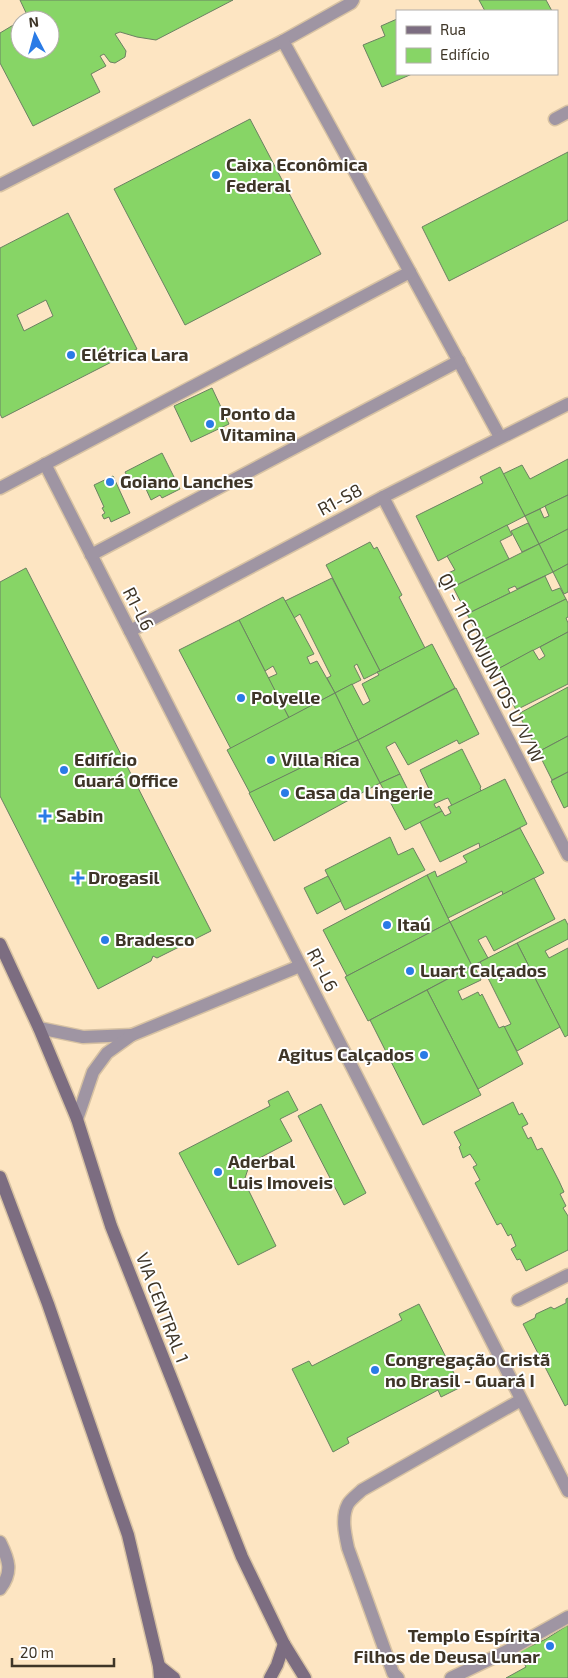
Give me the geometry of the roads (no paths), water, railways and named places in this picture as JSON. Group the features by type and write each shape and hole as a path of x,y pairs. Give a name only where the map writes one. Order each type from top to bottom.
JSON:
{"main road":[{"name":"VIA CENTRAL 1","path":"0,944 39,1028 77,1119 111,1226 208,1476 242,1557 284,1644 305,1678"},
{"path":"0,1177 48,1304 128,1535 160,1672 174,1678"},
{"path":"270,1678 277,1665 284,1644"}],"street":[{"path":"0,185 283,41 353,0"},
{"path":"283,41 500,437"},
{"path":"555,119 568,112"},
{"path":"0,488 410,272"},
{"path":"91,555 459,361"},
{"name":"R1-S8","path":"130,630 383,497 568,404"},
{"name":"R1-L6","path":"45,464 568,1491"},
{"name":"QI - 11 CONJUNTOS U/V/W","path":"383,497 568,855"},
{"path":"77,1119 93,1072 107,1053 132,1035 300,966"},
{"path":"39,1028 83,1038 132,1035"},
{"path":"518,1300 568,1275"},
{"path":"398,1678 393,1674 348,1548 344,1530 348,1504 362,1490 521,1400"},
{"path":"0,1542 9,1565 7,1580 0,1589"},
{"path":"451,1678 507,1651 568,1617"}],"place":[{"name":"Caixa Econômica Federal","path":"216,175"},
{"name":"Elétrica Lara","path":"71,355"},
{"name":"Ponto da Vitamina","path":"210,424"},
{"name":"Goiano Lanches","path":"110,482"},
{"name":"Polyelle","path":"241,698"},
{"name":"Villa Rica","path":"271,760"},
{"name":"Edifício Guará Office","path":"64,770"},
{"name":"Casa da Lingerie","path":"285,793"},
{"name":"Sabin","path":"45,816"},
{"name":"Drogasil","path":"78,878"},
{"name":"Itaú","path":"387,925"},
{"name":"Bradesco","path":"105,940"},
{"name":"Luart Calçados","path":"410,971"},
{"name":"Agitus Calçados","path":"424,1055"},
{"name":"Aderbal Luis Imoveis","path":"218,1172"},
{"name":"Congregação Cristã no Brasil - Guará I","path":"375,1370"},
{"name":"Templo Espírita Filhos de Deusa Lunar","path":"550,1646"}]}
